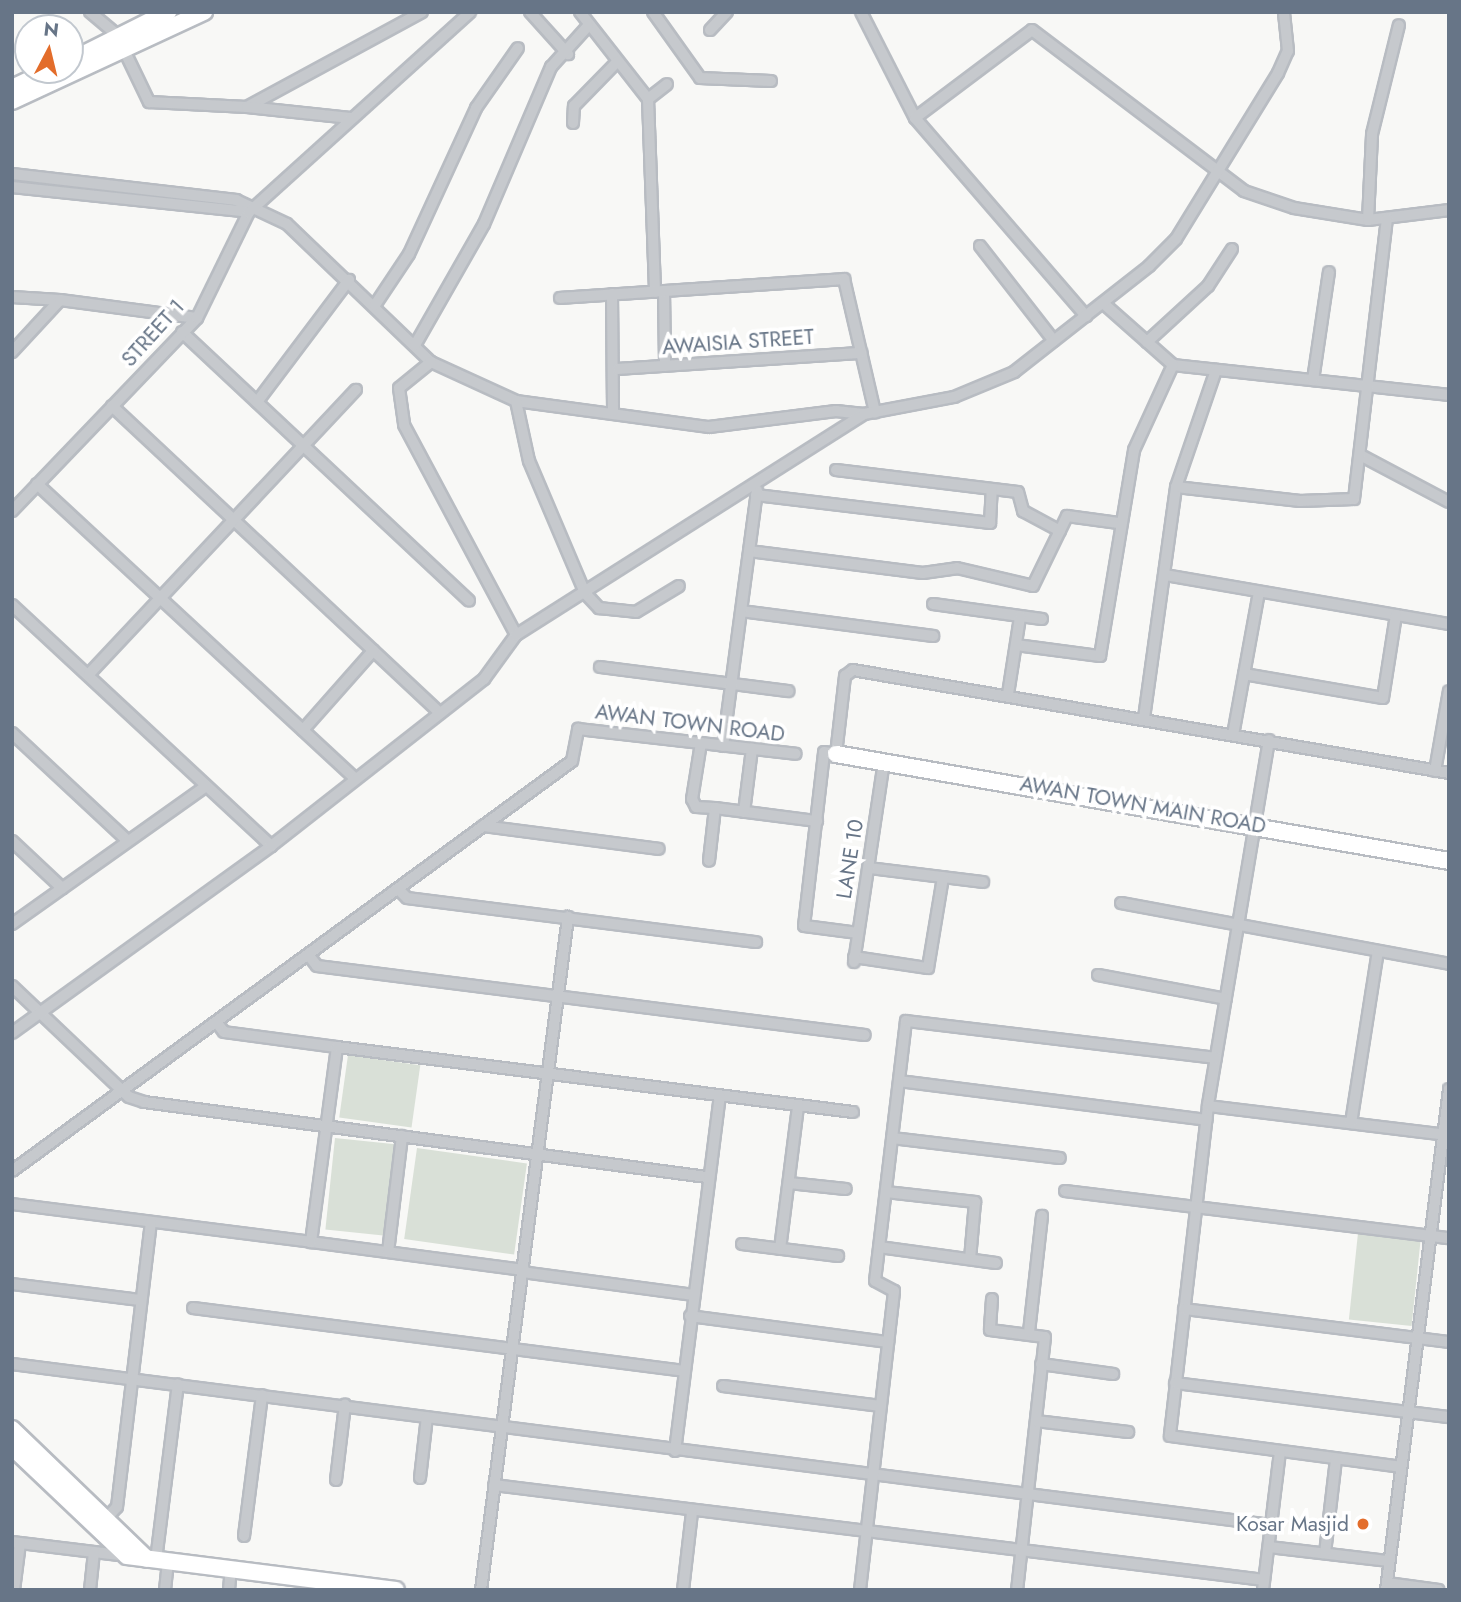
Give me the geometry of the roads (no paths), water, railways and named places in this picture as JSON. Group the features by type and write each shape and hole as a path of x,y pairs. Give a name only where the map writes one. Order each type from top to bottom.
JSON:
{"street":[{"path":"90,12 122,43 149,102 247,107 351,118"},
{"path":"12,101 122,43 168,12"},
{"path":"84,56 204,12"},
{"path":"247,107 422,12"},
{"name":"STREET 1","path":"12,511 197,318 250,212 470,12"},
{"path":"530,12 568,54"},
{"path":"580,12 588,26 648,99 664,366"},
{"path":"653,12 700,78 771,82"},
{"path":"710,30 727,12"},
{"path":"860,12 915,118 1086,316"},
{"path":"12,187 250,212 287,224 375,305 431,362 516,401 613,411 709,427 836,411 870,413 954,397 1014,372 1103,303 1176,239 1288,51 1284,12"},
{"path":"1368,220 1372,134 1399,25"},
{"path":"415,345 484,224 551,67 568,54 588,26"},
{"path":"915,118 1032,30 1219,169 1244,191 1294,208 1368,220 1449,210"},
{"path":"375,305 409,254 476,108 518,48"},
{"path":"573,123 574,106 617,62"},
{"path":"648,99 667,84"},
{"path":"12,174 236,200 250,212"},
{"path":"1176,487 1350,500 1362,456 1387,219"},
{"path":"980,246 1054,341"},
{"path":"1147,342 1208,286 1232,249"},
{"path":"1313,380 1329,272"},
{"path":"560,298 844,279 861,353 870,413"},
{"path":"257,402 349,281"},
{"path":"612,294 618,369 613,411"},
{"path":"12,298 60,300 197,318"},
{"path":"12,352 60,300"},
{"path":"1103,303 1173,365 1449,395"},
{"path":"182,332 469,601"},
{"name":"AWAISIA STREET","path":"618,369 861,353"},
{"path":"431,362 399,388 404,425 516,635"},
{"path":"1016,645 1100,656 1119,523 1134,450 1173,365"},
{"path":"1144,718 1176,487 1216,370"},
{"path":"89,674 356,390"},
{"path":"516,401 528,461 585,593 599,608 636,612 679,586"},
{"path":"112,406 440,713"},
{"path":"12,1032 271,846 484,679 516,635 756,491 870,413"},
{"path":"1362,456 1449,502"},
{"path":"836,470 1018,492 1023,511 1060,531"},
{"path":"37,484 356,779"},
{"path":"756,491 990,523 992,489"},
{"path":"723,746 756,491"},
{"path":"748,551 923,573 957,568 1033,586 1067,516 1119,523"},
{"path":"1165,575 1449,624"},
{"path":"1233,734 1258,592"},
{"path":"933,604 1042,619"},
{"path":"12,605 271,846"},
{"path":"741,611 933,636"},
{"path":"1244,674 1383,698 1396,615"},
{"path":"1008,694 1020,617"},
{"path":"303,730 373,652"},
{"path":"600,667 788,691"},
{"path":"858,933 804,926 824,752 836,754 848,672 1008,694 1449,773"},
{"path":"1435,771 1449,691"},
{"name":"AWAN TOWN ROAD","path":"483,826 566,765 578,729 796,754"},
{"path":"12,733 128,841"},
{"path":"1269,740 1208,1106 1170,1436 1401,1467"},
{"path":"701,743 692,799 696,807 817,821"},
{"path":"744,812 752,749"},
{"name":"AWAN TOWN MAIN ROAD","path":"836,754 1256,825 1449,861"},
{"name":"LANE 10","path":"884,761 854,959 928,968 943,877"},
{"path":"12,924 206,786"},
{"path":"709,861 715,808"},
{"path":"12,1171 310,957 483,826 659,849"},
{"path":"12,841 62,888"},
{"path":"869,868 983,882"},
{"path":"400,891 407,898 756,942"},
{"path":"1121,903 1449,964"},
{"path":"481,1590 568,917"},
{"path":"1351,1123 1378,951"},
{"path":"310,957 317,966 865,1035"},
{"path":"1098,975 1226,999"},
{"path":"12,986 123,1091 144,1102 707,1177"},
{"path":"860,1590 894,1291 875,1285 899,1082 902,1027 911,1020 1216,1058"},
{"path":"217,1023 224,1032 853,1112"},
{"path":"311,1242 337,1047"},
{"path":"899,1082 1207,1120"},
{"path":"1439,1590 1386,1586 1415,1338 1445,1135 1449,1089"},
{"path":"676,1451 707,1177 720,1097"},
{"path":"780,1249 798,1106"},
{"path":"1208,1106 1445,1135"},
{"path":"388,1252 402,1136"},
{"path":"892,1138 1060,1158"},
{"path":"789,1183 846,1189"},
{"path":"1065,1191 1449,1238"},
{"path":"886,1192 975,1202 970,1259"},
{"path":"12,1203 694,1295"},
{"path":"1029,1332 1042,1216"},
{"path":"102,1523 117,1507 151,1222"},
{"path":"742,1244 838,1256"},
{"path":"879,1247 996,1263"},
{"path":"12,1284 141,1300"},
{"path":"992,1299 990,1330 1045,1335 1017,1590"},
{"path":"193,1308 684,1371"},
{"path":"1184,1309 1449,1342"},
{"path":"690,1316 888,1342"},
{"path":"12,1364 1271,1525"},
{"path":"1041,1364 1113,1374"},
{"path":"1175,1383 1449,1417"},
{"path":"165,1590 157,1560 178,1384"},
{"path":"723,1386 881,1406"},
{"path":"243,1536 262,1395"},
{"path":"336,1480 345,1405"},
{"path":"420,1478 427,1418"},
{"path":"1035,1421 1128,1432"},
{"path":"12,1429 102,1523 127,1556"},
{"path":"12,1447 102,1523 157,1560"},
{"path":"494,1485 692,1513 1021,1551 1264,1585 1280,1452"},
{"path":"1325,1553 1336,1459"},
{"path":"683,1590 692,1513"},
{"path":"14,1590 16,1542 231,1569 291,1583 396,1590"},
{"path":"1269,1547 1389,1561"},
{"path":"90,1590 94,1552"},
{"path":"229,1590 231,1569"}],"place":[{"name":"Kosar Masjid","path":"1363,1524"}]}
